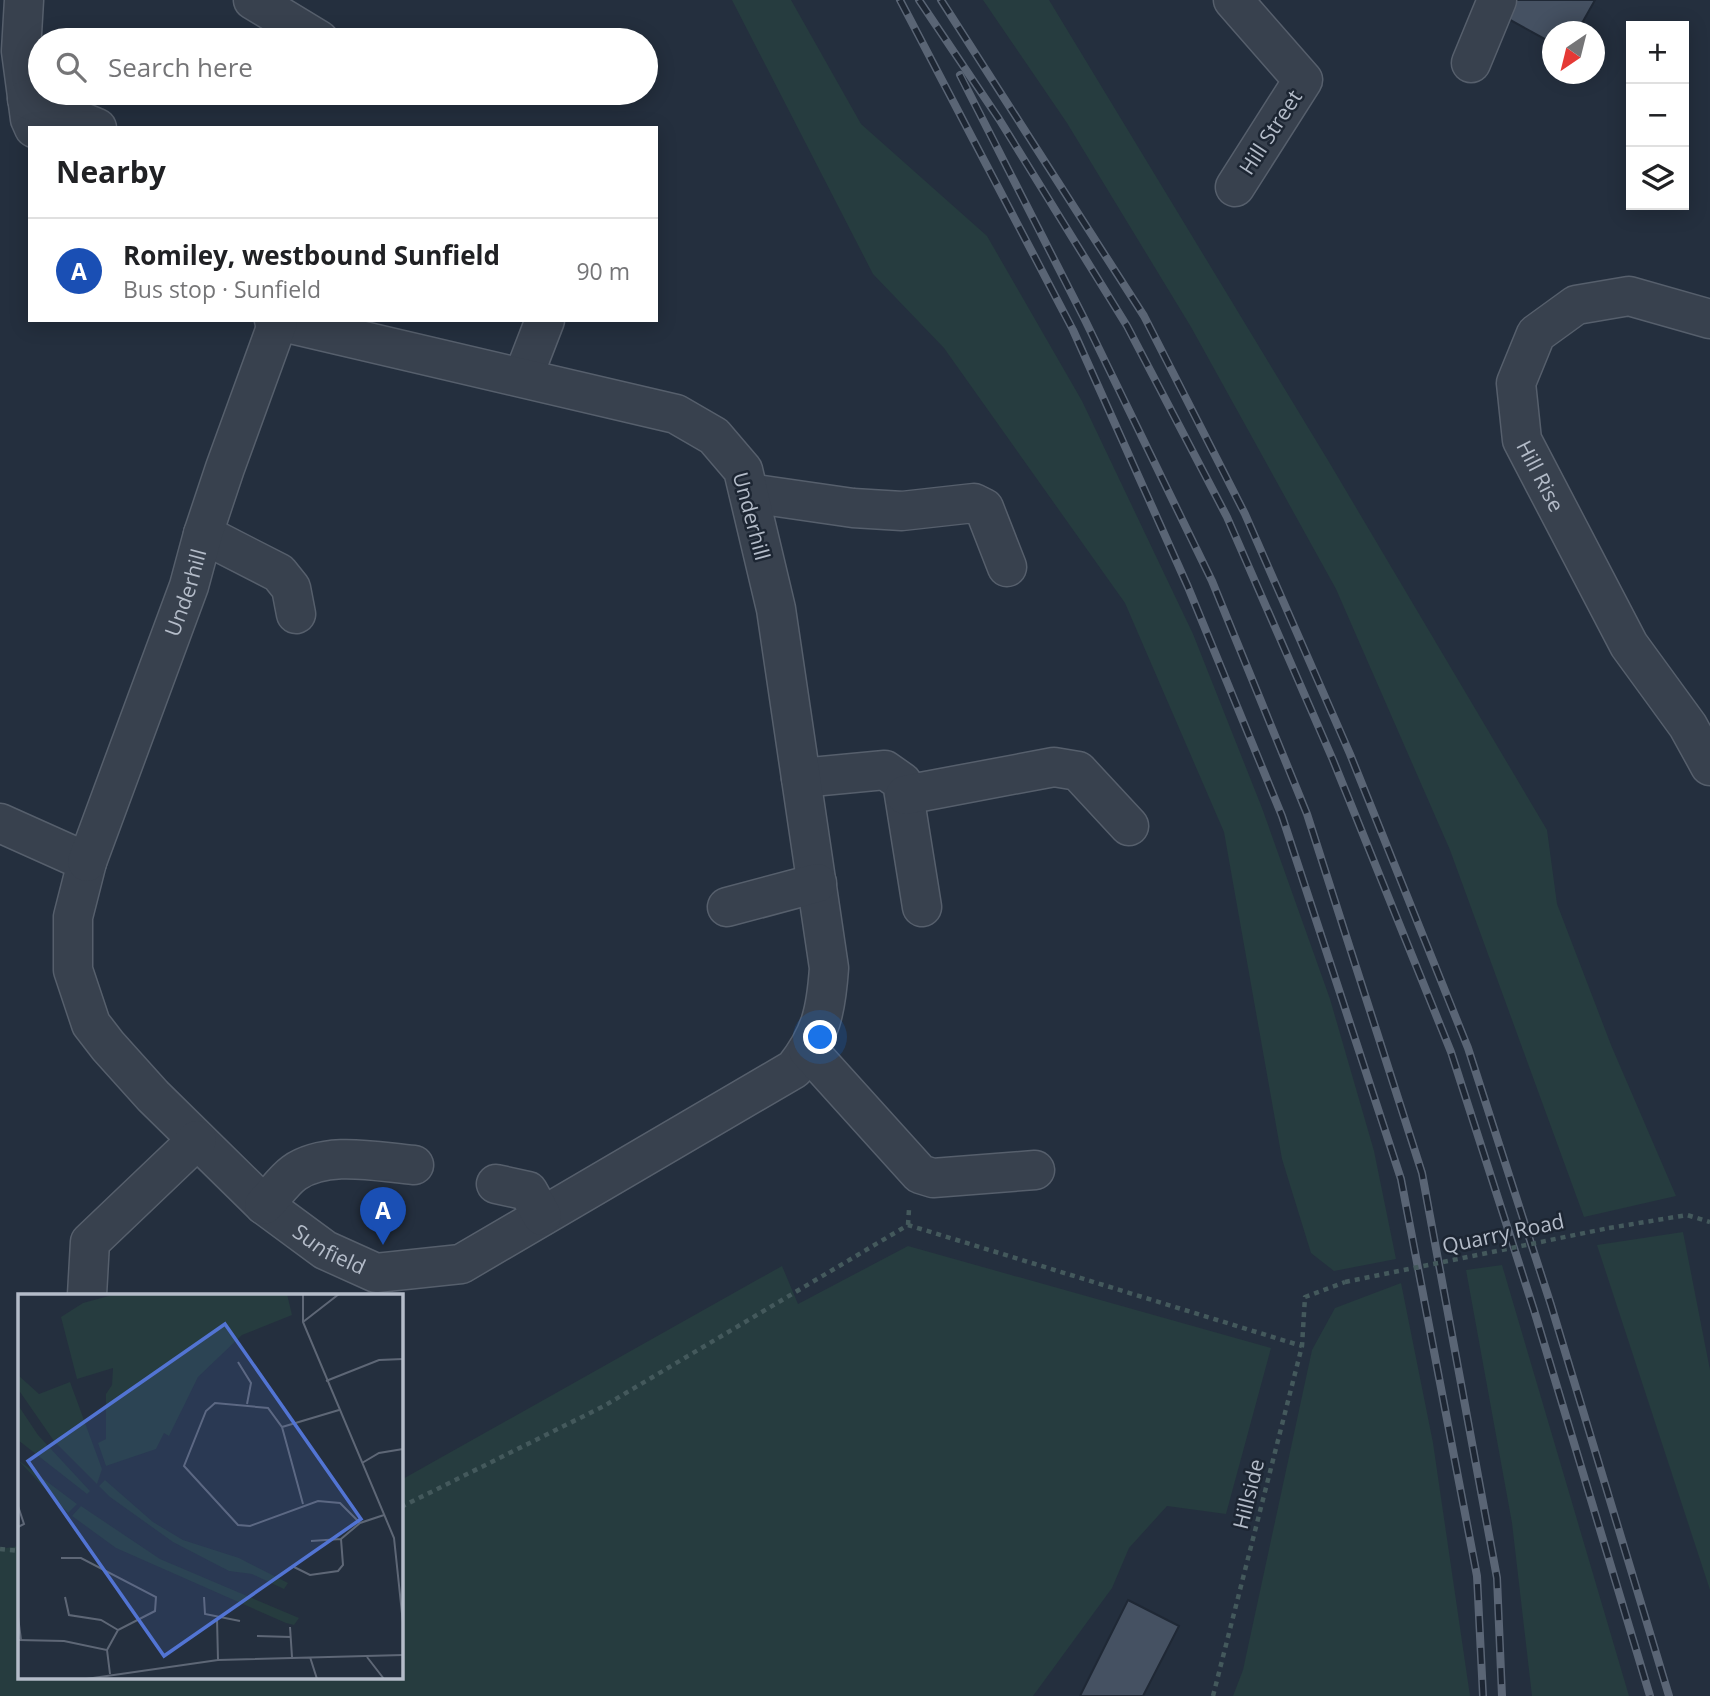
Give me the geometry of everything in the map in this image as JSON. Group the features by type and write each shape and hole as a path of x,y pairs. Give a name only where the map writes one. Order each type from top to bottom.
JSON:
{"street":[{"path":"24,0 21,51 28,94"},
{"path":"253,0 299,28"},
{"path":"1471,64 1497,0"},
{"name":"Hill Street","path":"1235,187 1303,80 1245,5"},
{"path":"31,113 88,126"},
{"name":"Hill Rise","path":"1710,318 1629,296 1576,305 1536,334 1516,383 1522,440 1629,645 1688,726 1710,766"},
{"name":"Underhill","path":"87,862 189,586 203,534 276,322"},
{"name":"Underhill","path":"280,322 676,414 714,436 743,470 776,609 829,968"},
{"path":"523,377 544,322"},
{"path":"749,493 853,508 902,511 974,503 984,508 1007,567"},
{"path":"203,534 279,573 291,589 296,614"},
{"path":"905,795 1054,767 1078,771 1129,826"},
{"path":"801,778 885,770 902,782 922,907"},
{"path":"0,823 87,862"},
{"name":"Sunfield","path":"87,862 73,917 73,970 91,1024 153,1096 264,1205 374,1284 461,1264 794,1069 820,1029 827,1004 829,968"},
{"path":"727,907 817,883"},
{"path":"808,1050 920,1174 933,1178 1035,1170"},
{"path":"87,1294 90,1242 197,1140"},
{"path":"264,1205 294,1173 315,1163 335,1160 414,1165"},
{"path":"496,1184 528,1191 542,1216"}],"path":[{"name":"Quarry Road","path":"1305,1297 1345,1282 1609,1228 1687,1215 1710,1222"},
{"path":"402,1507 604,1406 908,1225 1302,1346"},
{"name":"Hillside","path":"1213,1696 1302,1346 1305,1297"},
{"path":"0,1549 18,1550"}],"green space":[{"path":"732,0 791,0 861,124 987,236 1082,401 1193,634 1262,808 1330,999 1374,1151 1396,1259 1334,1271 1311,1253 1282,1159 1224,832 1125,603 944,348 873,274"},
{"path":"983,0 1049,0 1329,462 1547,830 1557,904 1611,1045 1676,1196 1584,1217 1450,850 1336,589 1191,327 1067,123"},
{"path":"1683,1232 1710,1370 1710,1590 1597,1245"},
{"path":"908,1246 1271,1348 1226,1514 1167,1506 1129,1548 1112,1588 1033,1696 0,1696 0,1549 18,1546 18,1678 402,1678 402,1479 782,1266 798,1304"},
{"path":"1502,1265 1629,1696 1532,1696 1512,1523 1466,1270"},
{"path":"1401,1283 1433,1443 1470,1696 1233,1696 1243,1670 1312,1350 1335,1308"}],"building":[{"path":"1512,0 1595,0 1583,21 1542,21 1542,37 1503,16"},
{"path":"1128,1600 1179,1626 1143,1696 1080,1696"}],"railway":[{"path":"900,0 1073,330 1188,587 1282,816 1401,1179 1477,1576 1483,1696"},
{"path":"919,0 999,119 1127,326 1227,517 1333,760 1451,1052 1534,1310 1650,1696"},
{"path":"941,0 1144,316 1245,514 1350,754 1468,1048 1551,1305 1669,1696"},
{"path":"960,75 1085,320 1212,581 1307,814 1422,1173 1497,1578 1502,1696"}],"place":[{"name":"Romiley, westbound Sunfield","path":"383,1245"}]}
